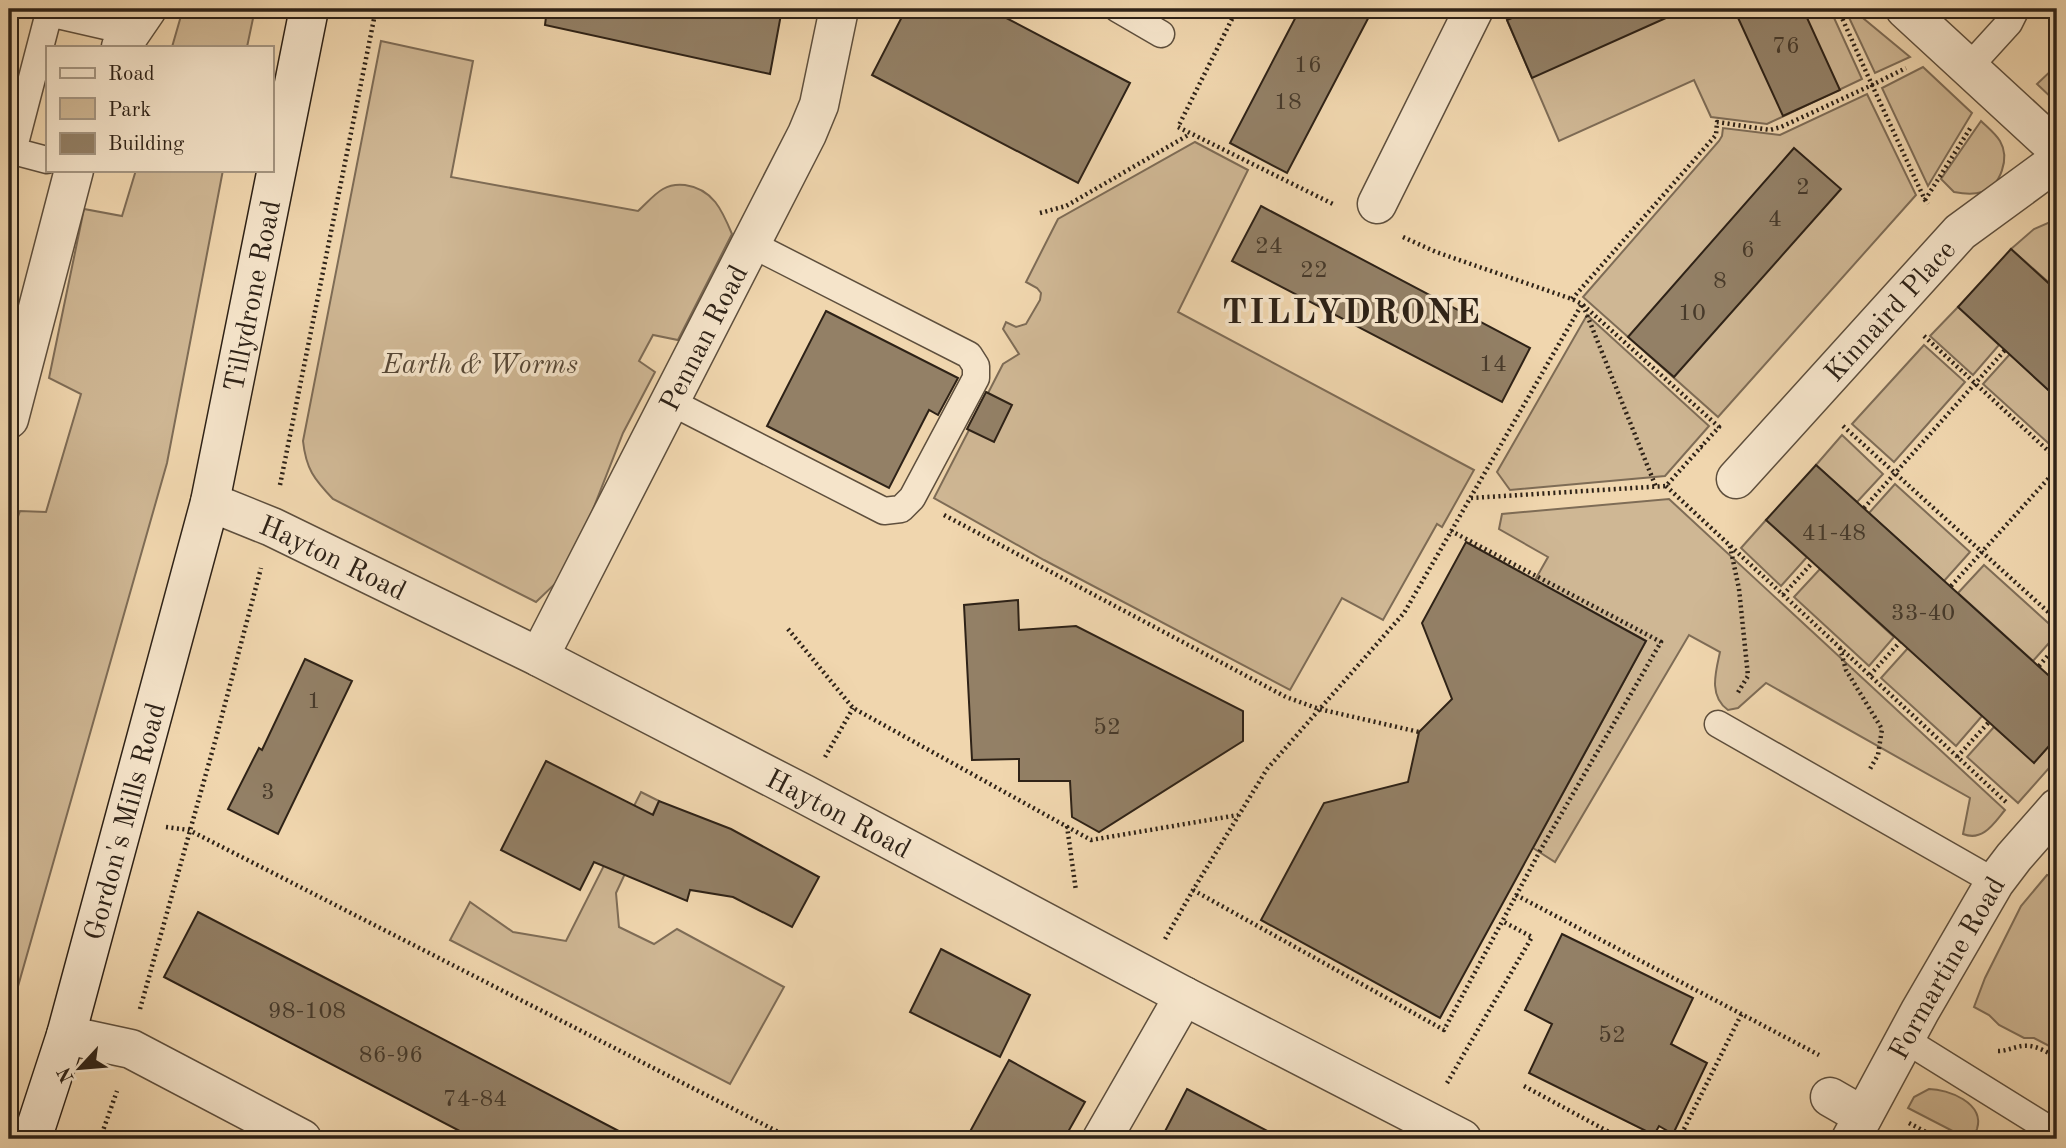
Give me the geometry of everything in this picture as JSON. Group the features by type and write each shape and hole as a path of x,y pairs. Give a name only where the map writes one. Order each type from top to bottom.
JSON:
{"street":[{"name":"Tillydrone Road","path":"210,502 309,9"},
{"name":"Pennan Road","path":"539,657 790,170 819,105 839,9"},
{"path":"1377,204 1474,9"},
{"path":"1905,9 2057,149"},
{"name":"Kinnaird Place","path":"1736,479 1960,232 2057,161"},
{"path":"9,419 74,172"},
{"name":"Hayton Road","path":"210,502 272,527 539,657 1462,1139"},
{"name":"Gordon's Mills Road","path":"33,1139 66,1035 210,502"},
{"name":"Formartine Road","path":"1864,1114 1995,882 2047,819"},
{"path":"1102,1139 1184,996"},
{"path":"66,1035 131,1049 302,1139"},
{"path":"1830,1097 1864,1114"}],"lane":[{"path":"1118,9 1161,34"},
{"path":"1981,79 2016,9"},
{"path":"46,160 13,150 48,13 133,29"},
{"path":"671,402 884,511 901,509 912,498 976,377 976,366 970,355 751,244"},
{"path":"1718,724 1995,882"},
{"path":"1904,1039 2057,1134"}],"path":[{"path":"100,1139 131,1049 142,999 272,527 376,9"},
{"path":"1237,9 1178,127 1337,206"},
{"path":"1838,9 1924,201 1960,232"},
{"path":"1924,201 1981,79"},
{"path":"1572,299 1716,135 1717,122 1770,130 1872,85"},
{"path":"1040,213 1066,206 1191,133"},
{"path":"1402,237 1436,252 1582,304 1718,427 1701,447"},
{"path":"1582,304 1656,487"},
{"path":"1145,975 1267,769 1404,613 1582,304"},
{"path":"1893,306 2057,459"},
{"path":"1864,508 2005,350"},
{"path":"1811,396 2057,620"},
{"path":"1951,586 2057,469"},
{"path":"1470,498 1666,486 1957,757 2047,819"},
{"path":"912,498 1286,697 1319,709 1419,732"},
{"path":"1193,890 1444,1030 1516,895 1661,642 1451,531"},
{"path":"1718,724 1748,676 1739,589 1730,545"},
{"path":"1783,596 1813,562"},
{"path":"788,629 853,708 1091,840 1239,815"},
{"path":"1870,675 1900,642"},
{"path":"2039,666 2057,645"},
{"path":"1839,647 1846,670 1882,729 1878,755 1853,800"},
{"path":"804,794 853,708"},
{"path":"1957,757 1989,722"},
{"path":"123,821 190,830 792,1139"},
{"path":"1067,826 1086,943"},
{"path":"1516,895 1742,1013 1864,1114"},
{"path":"1426,1120 1532,937 1502,921"},
{"path":"1679,1139 1742,1013"},
{"path":"1991,1051 2006,1051 2024,1046 2039,1048 2057,1057"},
{"path":"1524,1086 1622,1139"}],"green space":[{"path":"183,9 255,9 247,46 172,46"},
{"path":"1513,9 1830,9 1862,79 1767,124 1711,117 1694,80 1559,141 1507,20"},
{"path":"1845,9 1852,9 1910,57 1875,73"},
{"name":"Earth & Worms","path":"381,41 473,61 451,177 638,211 663,189 674,185 695,187 715,202 732,234 678,340 653,335 639,361 655,372 623,433 592,512 558,581 536,602 333,499 316,479 306,459 303,441"},
{"path":"2057,65 2057,103 2037,84"},
{"path":"1923,67 1972,113 1928,186 1882,88"},
{"path":"1867,94 1916,195 1718,417 1583,297 1719,141 1723,128 1780,135"},
{"path":"1981,121 1996,135 2003,148 2002,171 1989,189 1975,194 1954,192 1941,179"},
{"path":"1195,142 1248,170 1178,312 1474,470 1442,527 1437,524 1383,620 1342,598 1290,690 1044,560 934,498 1003,364 1019,354 1003,329 1006,322 1016,327 1026,324 1040,300 1041,293 1026,282 1058,219"},
{"path":"135,172 223,172 167,463 9,1018 9,605 17,575 12,533 20,511 46,512 81,394 49,378 84,209 122,216"},
{"path":"2057,219 2057,283 2054,287 2011,249 2034,229"},
{"path":"1958,307 1999,345 1973,375 1930,336"},
{"path":"1587,315 1709,426 1665,476 1510,490 1497,472"},
{"path":"1924,345 1965,382 1894,462 1852,424"},
{"path":"2010,354 2057,398 2057,451 1983,384"},
{"path":"1842,435 1883,474 1857,502 1816,465"},
{"path":"1895,484 1970,552 1944,581 1869,513"},
{"path":"1669,499 2005,810 1992,825 1976,835 1963,834 1970,798 1766,683 1738,708 1728,710 1716,691 1720,652 1689,635 1555,862 1533,848 1646,641 1535,580 1548,557 1499,529 1502,514"},
{"path":"1766,520 1807,557 1781,586 1741,548"},
{"path":"1984,565 2057,631 2033,661 1958,593"},
{"path":"1820,569 1894,637 1869,666 1794,597"},
{"path":"1908,648 1982,716 1956,746 1881,678"},
{"path":"1994,727 2034,762 2057,737 2057,759 2018,803 1967,757"},
{"path":"641,792 659,801 616,893 619,927 654,944 677,929 784,987 730,1084 450,940 470,902 513,932 566,941"},
{"path":"2047,875 2057,878 2057,1050 2034,1038 2024,1038 1999,1025 1989,1015 1974,1007 1985,978 2021,906"},
{"path":"1929,1089 1955,1095 1970,1105 1978,1120 1972,1139 1908,1108 1914,1097"}],"building":[{"path":"547,9 782,9 770,74 545,25"},
{"path":"906,9 989,9 1130,83 1078,183 872,75"},
{"path":"1300,9 1373,9 1287,173 1230,143"},
{"path":"1534,9 1686,9 1532,78 1507,20"},
{"path":"1734,9 1803,9 1840,90 1783,116"},
{"path":"1794,148 1841,189 1674,377 1628,337"},
{"path":"1261,206 1530,348 1502,402 1232,261"},
{"path":"2011,249 2057,291 2057,398 1958,307"},
{"path":"826,311 958,378 938,415 929,410 889,488 767,426"},
{"path":"986,392 1012,405 994,442 967,429"},
{"path":"1816,465 2057,683 2057,737 2034,763 1766,520"},
{"path":"1466,542 1646,641 1440,1018 1261,920 1324,803 1408,782 1419,732 1452,699 1422,623"},
{"path":"1018,600 1019,630 1076,626 1243,711 1243,741 1099,832 1072,817 1070,781 1019,781 1019,759 972,760 964,605"},
{"path":"305,659 352,681 278,834 228,809 259,748 262,750"},
{"path":"546,761 653,815 659,801 731,829 819,877 792,927 733,897 690,890 687,901 594,862 580,890 501,850"},
{"path":"198,912 634,1139 475,1139 164,977"},
{"path":"1562,934 1693,998 1671,1044 1707,1063 1673,1134 1659,1126 1654,1135 1529,1073 1552,1024 1525,1010"},
{"path":"941,949 1030,995 1000,1057 910,1012"},
{"path":"1009,1060 1085,1102 1064,1139 966,1139"},
{"path":"1187,1089 1283,1139 1161,1139"}],"district":[{"name":"TILLYDRONE","path":"1352,311"}]}
